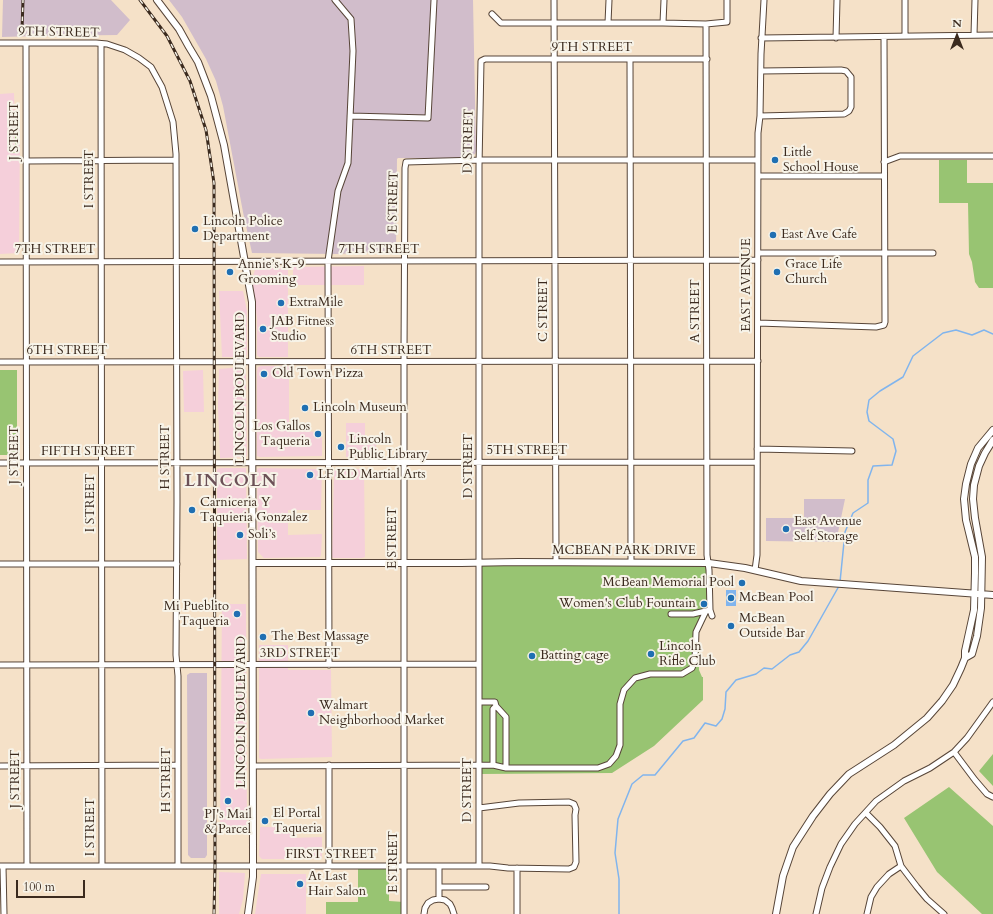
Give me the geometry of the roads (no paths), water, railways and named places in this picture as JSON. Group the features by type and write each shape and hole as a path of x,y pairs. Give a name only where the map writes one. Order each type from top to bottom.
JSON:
{"main road":[{"name":"LINCOLN BOULEVARD","path":"157,0 179,29 198,62 211,96 224,145 252,302 253,866 248,914"},
{"path":"776,914 783,876 793,847 813,816 830,794 849,774 894,745 927,718 942,701 958,675 965,658 965,651 974,610 975,558 966,520 964,499 966,484 971,464 978,448 993,430"},
{"path":"965,658 972,654 977,636 982,594 982,557 975,518 973,499 974,485 979,466 993,440"},
{"name":"MCBEAN PARK DRIVE","path":"253,563 708,563 756,570 801,581 993,595"}],"street":[{"path":"328,665 328,261 338,192 348,163 352,51 350,19 335,0"},
{"path":"350,116 428,118 434,0"},
{"name":"C STREET","path":"554,0 556,562"},
{"path":"608,23 609,0"},
{"path":"663,23 664,0"},
{"path":"492,14 501,23 554,22 706,24 727,22 727,0"},
{"name":"EAST AVENUE","path":"756,570 758,133 760,116 761,38 764,0"},
{"path":"836,38 837,0"},
{"path":"905,0 905,35"},
{"path":"974,35 975,0"},
{"name":"A STREET","path":"706,24 708,611"},
{"path":"761,38 993,35"},
{"path":"758,323 876,327 884,325 886,319 884,37"},
{"name":"9TH STREET","path":"0,43 101,44 116,47 139,58"},
{"name":"J STREET","path":"26,43 27,866"},
{"name":"I STREET","path":"101,44 102,866"},
{"name":"H STREET","path":"139,58 151,66 156,74 164,93 175,132 177,261 176,655 178,676 178,866"},
{"name":"9TH STREET","path":"480,65 481,61 485,59 706,59"},
{"path":"630,59 631,562"},
{"name":"D STREET","path":"479,866 480,65"},
{"path":"760,71 846,70 851,77 851,107 849,111 844,114 760,116"},
{"path":"884,162 900,156 993,156"},
{"path":"26,161 176,160"},
{"path":"480,160 758,160"},
{"name":"E STREET","path":"404,914 405,168 406,162 480,160"},
{"path":"758,176 884,176"},
{"path":"758,253 933,253"},
{"name":"7TH STREET","path":"0,262 758,260"},
{"name":"6TH STREET","path":"0,362 177,363 758,361"},
{"path":"757,449 852,450"},
{"name":"5TH STREET","path":"177,463 757,462"},
{"name":"FIFTH STREET","path":"0,463 177,463"},
{"path":"0,564 177,564"},
{"path":"671,614 694,614 708,611"},
{"path":"708,611 712,616"},
{"path":"253,766 494,765 506,768 598,768 609,764 616,756 620,745 620,704 624,690 635,678 650,674 682,674 692,668 696,660 696,632 708,611"},
{"name":"3RD STREET","path":"0,665 479,664"},
{"path":"479,702 495,702 496,706 506,717 506,768"},
{"path":"816,914 822,888 830,867 841,844 855,824 876,802 894,787 954,752 968,738 993,702"},
{"path":"494,765 493,709 496,706"},
{"path":"954,752 974,780 993,798"},
{"path":"0,766 178,766"},
{"path":"329,866 330,766"},
{"name":"FIRST STREET","path":"2,866 479,866 569,869 574,867 576,862 576,809 574,804 569,802 519,803 480,808"},
{"path":"866,813 880,827 894,846 901,866 927,899 944,914"},
{"path":"2,866 4,914"},
{"path":"439,866 439,899"},
{"path":"867,914 871,897 877,887 889,874 901,866"},
{"path":"517,868 517,914"},
{"path":"439,887 486,887"},
{"path":"424,914 428,903 439,899 445,900 450,904 454,914"}],"water":[{"name":"McBean Pool","path":"726,590 736,590 736,606 726,606"}],"waterway":[{"path":"840,582 845,532 853,513 868,503 868,480 873,466 892,465 896,451 893,439 869,421 867,412 869,400 880,391 903,377 913,356 943,333 956,330 972,335 984,330 993,334"},
{"path":"619,914 619,879 615,853 618,819 632,784 643,775 655,775 683,741 694,738 705,723 716,726 722,719 725,709 726,692 736,680 756,674 764,668 772,669 790,655 799,652 808,641 839,586"}],"railway":[{"path":"22,30 23,0"},
{"path":"140,0 167,36 190,81 206,130 214,183 214,914"}],"place":[{"name":"Little School House","path":"775,160"},
{"name":"Lincoln Police Department","path":"195,229"},
{"name":"East Ave Cafe","path":"773,235"},
{"name":"Annie’s K-9 Grooming","path":"230,272"},
{"name":"Grace Life Church","path":"777,272"},
{"name":"ExtraMile","path":"281,303"},
{"name":"JAB Fitness Studio","path":"263,329"},
{"name":"Old Town Pizza","path":"264,374"},
{"name":"Lincoln Museum","path":"305,408"},
{"name":"Los Gallos Taqueria","path":"318,434"},
{"name":"Lincoln Public Library","path":"341,447"},
{"name":"LF KD Martial Arts","path":"310,475"},
{"name":"Carniceria Y Taquieria Gonzalez","path":"192,510"},
{"name":"East Avenue Self Storage","path":"786,529"},
{"name":"Soli’s","path":"240,535"},
{"name":"McBean Memorial Pool","path":"742,583"},
{"name":"McBean Pool","path":"731,598"},
{"name":"Women's Club Fountain","path":"704,604"},
{"name":"Mi Pueblito Taqueria","path":"237,614"},
{"name":"McBean Outside Bar","path":"731,626"},
{"name":"The Best Massage","path":"263,637"},
{"name":"Lincoln Rifle Club","path":"651,654"},
{"name":"Batting cage","path":"532,656"},
{"name":"Walmart Neighborhood Market","path":"311,713"},
{"name":"PJ's Mail & Parcel","path":"228,801"},
{"name":"El Portal Taqueria","path":"265,821"},
{"name":"At Last Hair Salon","path":"300,884"}],"district":[{"name":"LINCOLN","path":"231,482"}]}
